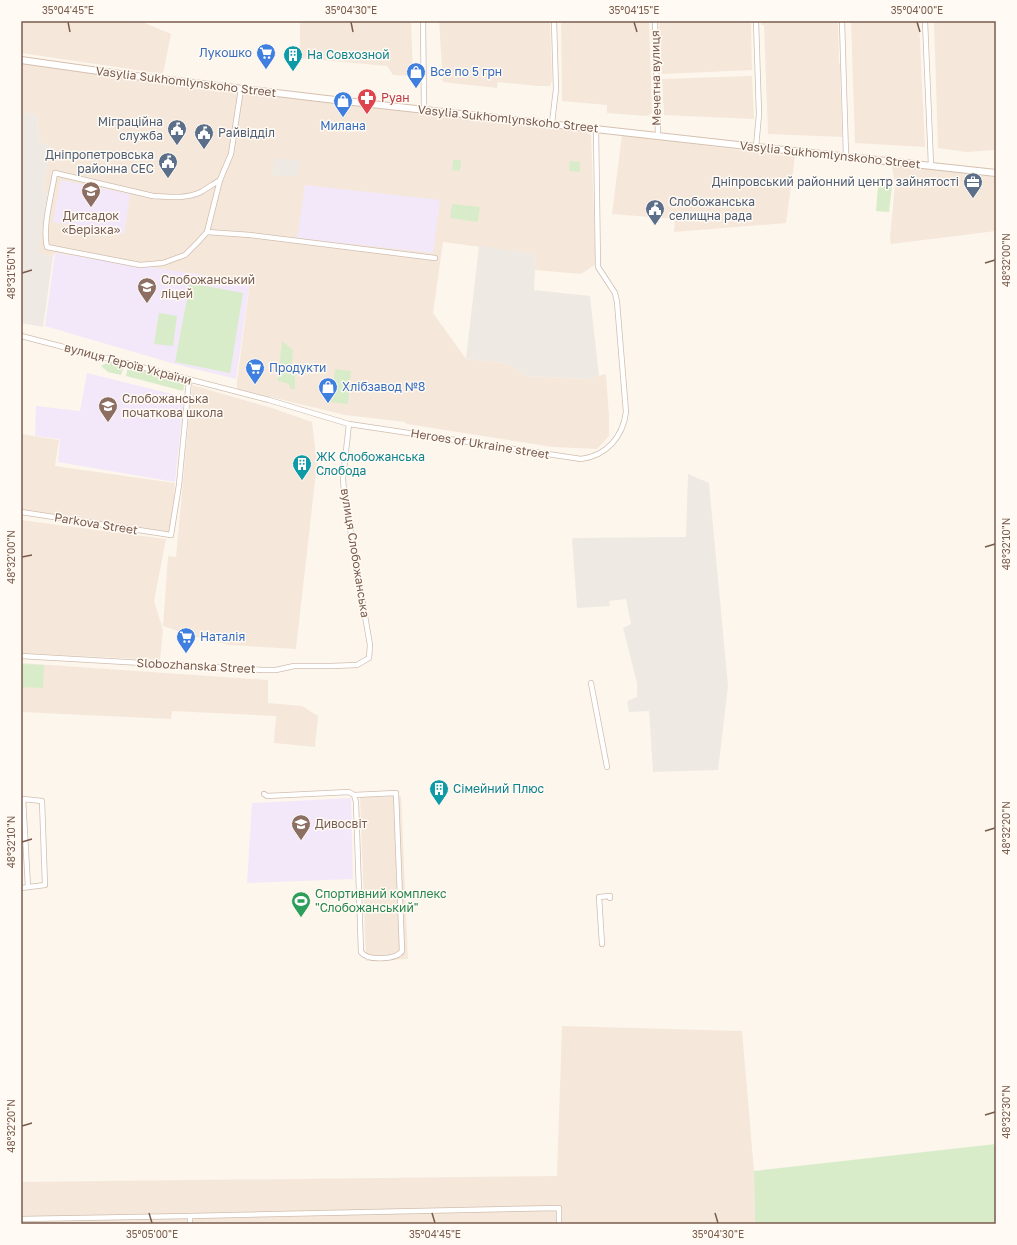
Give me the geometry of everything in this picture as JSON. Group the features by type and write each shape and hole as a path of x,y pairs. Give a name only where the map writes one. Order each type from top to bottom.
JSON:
{"main road":[{"name":"Vasylia Sukhomlynskoho Street","path":"21,60 241,89 996,173"}],"street":[{"path":"423,21 424,110"},
{"path":"552,124 556,90 554,21"},
{"name":"Мечетна вулиця","path":"655,21 658,136"},
{"path":"756,21 759,114 756,147"},
{"path":"842,21 846,156"},
{"path":"925,21 930,165"},
{"path":"220,180 200,192 179,197 153,196 55,173 46,225 45,241 47,247 51,249 140,265 163,263 185,255 207,232 220,180 232,154 241,89"},
{"name":"Heroes of Ukraine street","path":"349,424 581,459 592,458 613,442 622,428 626,412 617,302 614,293 598,267 596,129"},
{"path":"207,187 216,194"},
{"path":"207,232 435,258"},
{"name":"вулиця Героїв України","path":"21,336 269,400 349,424"},
{"name":"Parkova Street","path":"21,512 171,535 179,485 189,380"},
{"name":"вулиця Слобожанська","path":"349,424 343,478 344,492 370,645 369,658"},
{"name":"Slobozhanska Street","path":"21,656 263,670 276,670 294,666 357,665 369,658"},
{"path":"591,683 607,768"},
{"path":"264,794 267,796 349,792 354,795 396,793 402,951 396,956 374,958 363,955 361,952 356,802 354,795"},
{"path":"21,888 45,885 42,801 23,799 28,887"},
{"path":"602,944 599,896 610,896 610,898"},
{"path":"21,1219 559,1208 559,1224"},
{"path":"190,1216 190,1224"}],"shaded area":[{"path":"21,21 140,21 171,34 163,74 21,53"},
{"path":"300,21 411,21 413,76 393,75 387,66 300,58"},
{"path":"439,21 550,21 552,80 550,86 498,82 497,88 443,82"},
{"path":"561,21 649,21 652,113 647,116 607,113 607,105 562,101"},
{"path":"659,21 751,21 752,70 662,74"},
{"path":"761,21 838,21 839,63 842,66 842,71 840,71 842,137 768,134 764,25 761,25"},
{"path":"851,21 919,21 925,147 855,143"},
{"path":"934,21 996,21 996,150 966,152 938,148"},
{"path":"21,62 162,82 584,131 591,135 596,264 581,274 535,270 536,254 443,242 433,313 466,359 506,363 526,376 586,379 606,374 609,436 597,449 553,447 407,424 405,422 345,415 237,389 250,283 55,253 53,256 37,254 48,193 43,191 50,145 39,143 40,131 37,131 38,115 21,112"},
{"path":"752,76 754,119 664,115 662,79"},
{"path":"21,112 38,115 37,130 40,131 39,143 50,145 43,191 48,192 38,254 53,256 43,327 21,323"},
{"path":"622,135 795,157 786,223 674,232 675,219 612,214"},
{"path":"274,158 300,160 298,177 272,175"},
{"path":"892,165 996,177 996,231 891,244 890,237 895,185"},
{"name":"Дитсадок «Берізка»","path":"61,180 130,194 124,234 53,222"},
{"path":"305,185 440,200 433,253 297,238"},
{"path":"479,246 536,254 534,290 590,296 599,376 586,379 526,376 506,363 466,359"},
{"name":"Слобожанський ліцей","path":"55,253 250,282 236,379 175,364 45,326"},
{"name":"Cлобожанська початкова школа","path":"87,373 184,397 175,482 58,462 60,439 35,436 36,406 80,411"},
{"path":"192,385 272,408 312,422 317,463 296,649 230,645 192,636 163,626 168,556 176,557"},
{"path":"21,434 59,440 55,466 175,483 171,535 21,511"},
{"path":"688,474 709,483 728,686 718,770 653,772 649,711 629,712 627,701 637,697 637,683 623,628 631,624 626,599 609,601 610,606 577,608 572,538 686,537"},
{"path":"21,520 166,539 154,601 163,630 160,660 21,653"},
{"path":"21,663 268,680 268,703 302,706 318,716 315,747 274,743 276,716 172,711 171,719 21,712"},
{"path":"401,796 408,959 366,961 360,797"},
{"name":"Дивосвіт","path":"351,798 353,879 247,883 252,803"},
{"path":"562,1026 742,1031 754,1171 755,1224 21,1224 21,1182 557,1176"}],"green space":[{"path":"453,160 461,160 460,171 452,170"},
{"path":"570,161 580,162 580,172 569,171"},
{"path":"878,185 892,186 889,212 876,211"},
{"path":"452,204 480,207 478,222 450,218"},
{"path":"190,283 243,293 230,373 175,362"},
{"path":"159,313 177,316 173,346 154,344"},
{"path":"282,341 293,350 291,373 295,376 295,389 291,389 289,384 278,381"},
{"path":"110,361 124,366 121,375 108,372 101,366"},
{"path":"128,366 185,382 183,391 126,376"},
{"path":"335,369 351,371 348,404 331,402"},
{"path":"21,664 44,665 43,688 21,687"},
{"path":"996,1144 996,1224 755,1224 754,1171"}],"place":[{"name":"Лукошко","path":"266,70"},
{"name":"На Совхозной","path":"293,72"},
{"name":"Все по 5 грн","path":"416,89"},
{"name":"Руан","path":"367,115"},
{"name":"Милана","path":"343,118"},
{"name":"Міграційна служба","path":"177,146"},
{"name":"Райвідділ","path":"204,150"},
{"name":"Дніпропетровська районна СЕС","path":"168,179"},
{"name":"Дніпровський районний центр зайнятості","path":"973,199"},
{"name":"Дитсадок «Берізка»","path":"91,208"},
{"name":"Слобожанська селищна рада","path":"655,226"},
{"name":"Слобожанський ліцей","path":"147,304"},
{"name":"Продукти","path":"255,385"},
{"name":"Хлібзавод №8","path":"328,404"},
{"name":"Cлобожанська початкова школа","path":"108,423"},
{"name":"ЖК Слобожанська Слобода","path":"302,481"},
{"name":"Наталія","path":"186,654"},
{"name":"Сімейний Плюс","path":"439,806"},
{"name":"Дивосвіт","path":"301,841"},
{"name":"Спортивний комплекс \"Слобожанський\"","path":"301,918"}]}
